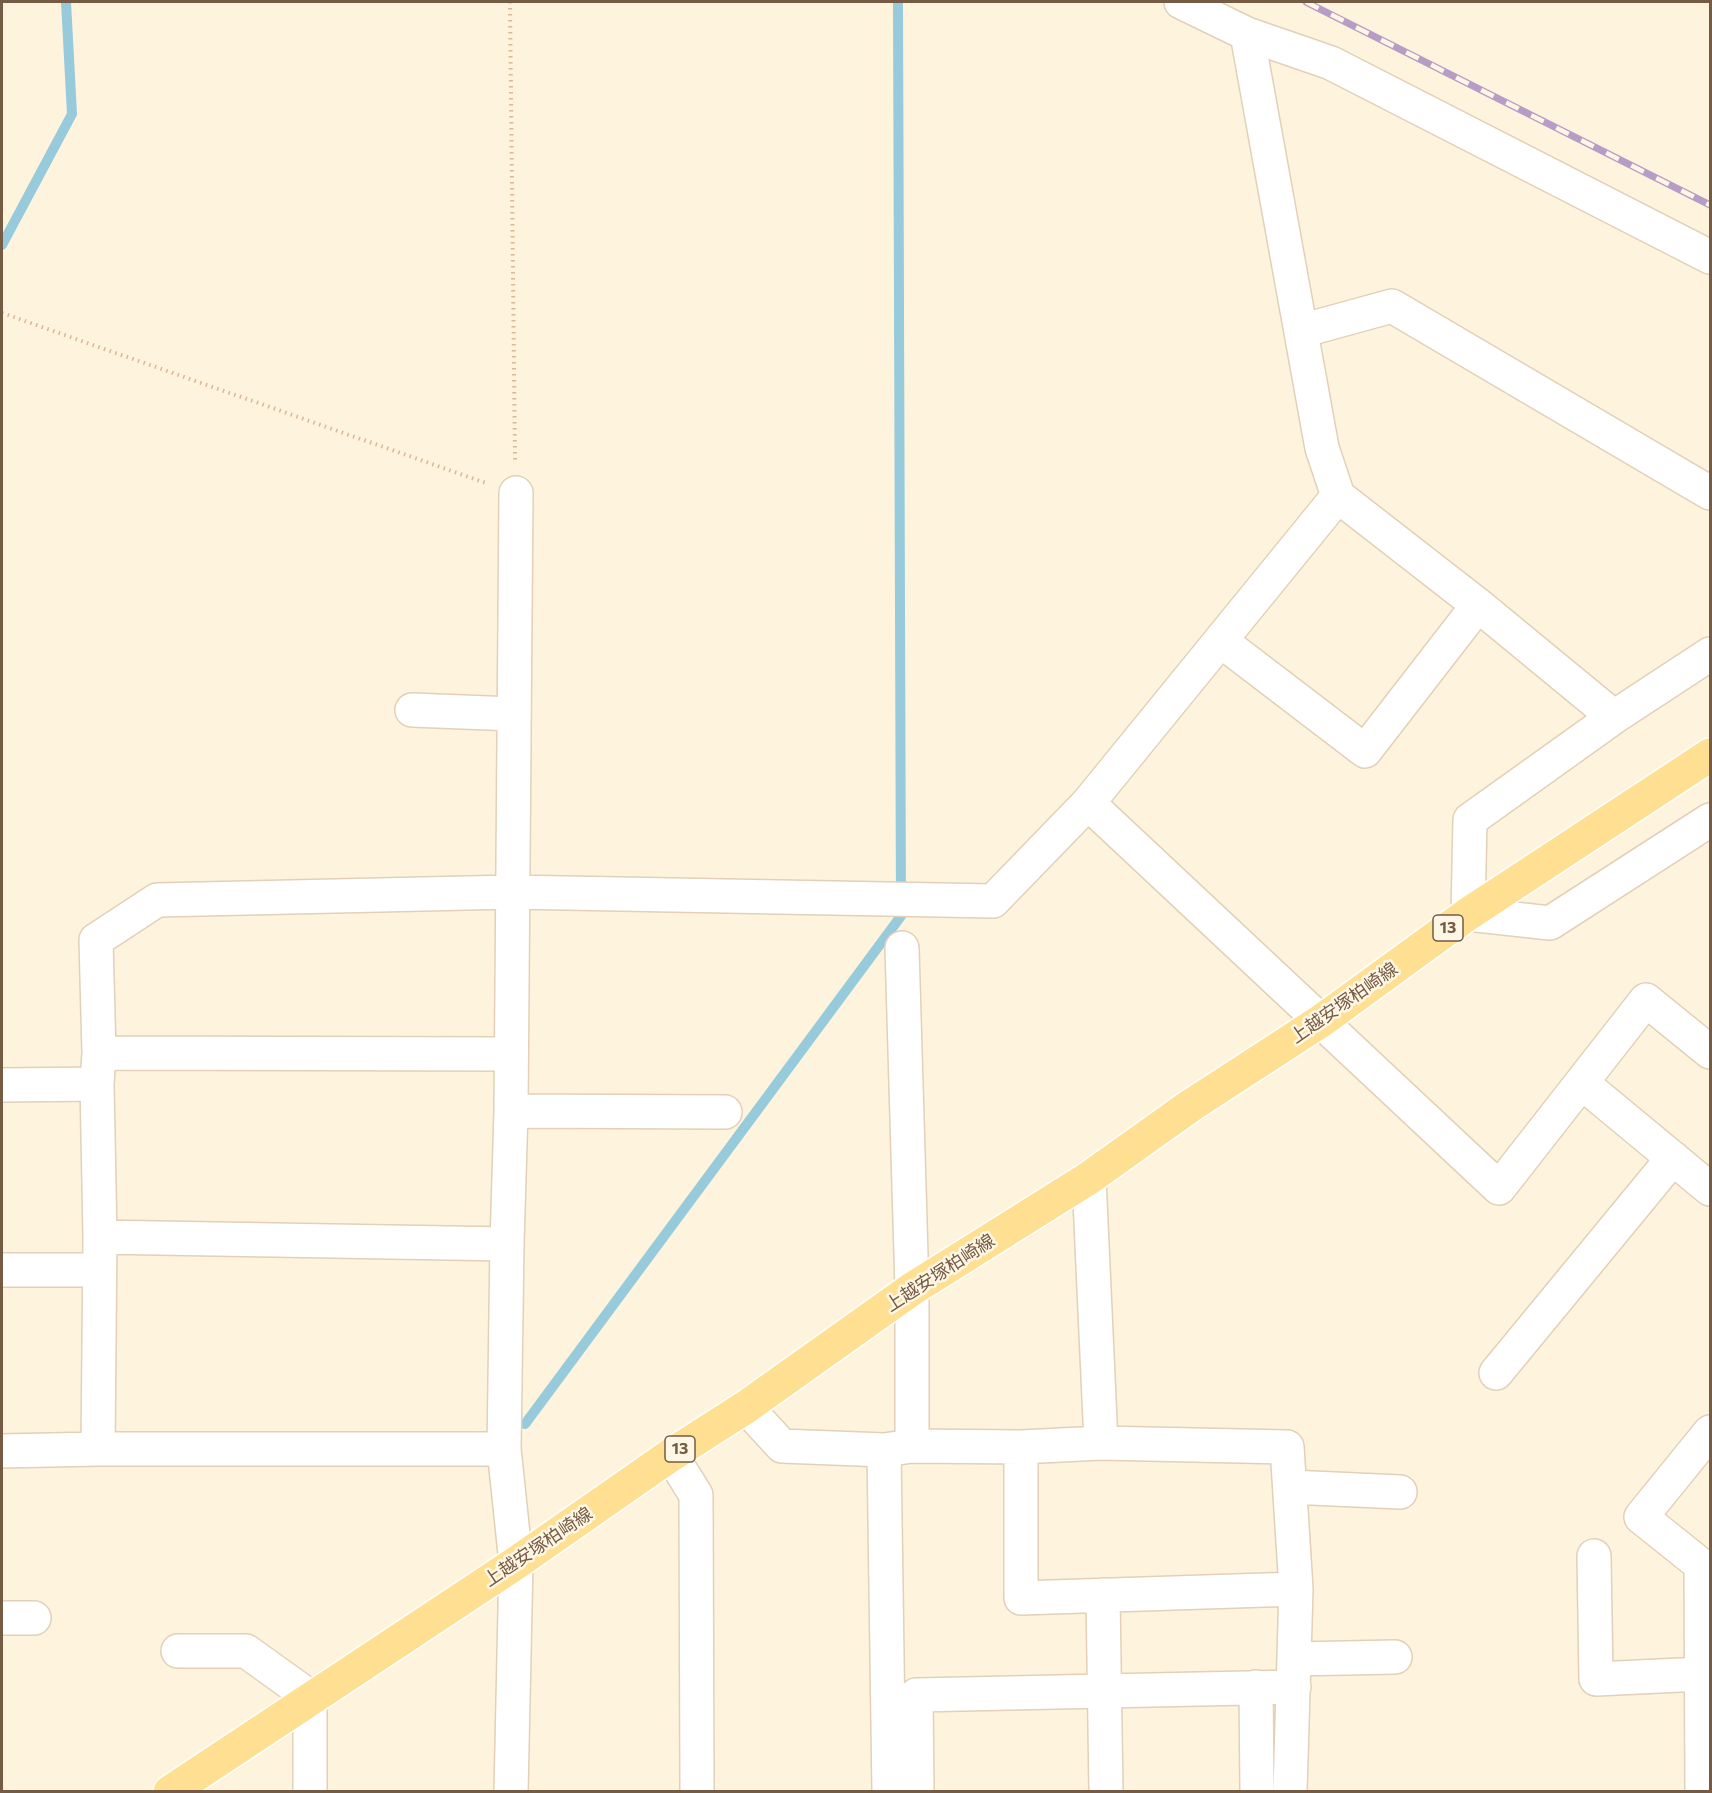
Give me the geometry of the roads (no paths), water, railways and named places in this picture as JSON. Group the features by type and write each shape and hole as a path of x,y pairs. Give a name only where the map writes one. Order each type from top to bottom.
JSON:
{"main road":[{"name":"上越安塚柏崎線","path":"170,1791 516,1563 671,1455 746,1407 912,1289 1089,1178 1190,1106 1321,1021 1467,914 1710,755"}],"street":[{"path":"1181,2 1247,34 1331,63 1710,257"},
{"path":"1247,34 1322,448 1338,496 1478,605 1614,717"},
{"path":"1301,331 1392,306 1710,494"},
{"path":"511,1791 516,1563 504,1449 511,1111 516,493"},
{"path":"98,1449 100,1237 96,940 157,900 512,892 993,901 1088,802 1338,496"},
{"path":"1221,641 1365,752 1478,605"},
{"path":"1710,654 1614,717 1470,820 1467,914 1550,923 1710,820"},
{"path":"411,710 513,714"},
{"path":"1088,802 1499,1188 1646,1000 1710,1052"},
{"path":"889,1791 898,1448 912,1289 902,948"},
{"path":"2,1084 98,1069 511,1054"},
{"path":"1582,1083 1710,1189"},
{"path":"511,1111 725,1112"},
{"path":"1496,1373 1672,1158"},
{"path":"1089,1178 1101,1443"},
{"path":"100,1237 507,1244"},
{"path":"2,1270 98,1270"},
{"path":"746,1407 782,1446 1021,1447 1101,1443 1287,1446 1296,1589 1290,1791"},
{"path":"1702,1791 1701,1565 1641,1517 1710,1432"},
{"path":"1021,1447 1021,1598 1296,1589"},
{"path":"2,1451 504,1449"},
{"path":"671,1455 696,1495 697,1791"},
{"path":"1290,1487 1400,1492"},
{"path":"1594,1556 1596,1679 1702,1674"},
{"path":"1103,1595 1106,1791"},
{"path":"2,1618 34,1618"},
{"path":"178,1651 246,1651 310,1697 310,1791"},
{"path":"917,1791 916,1695 1256,1687 1294,1673 1395,1657"},
{"path":"1256,1687 1257,1791"}],"waterway":[{"path":"2,245 72,114 66,2"},
{"path":"525,1424 901,916 898,2"}],"railway":[{"path":"1306,2 1710,205"}]}
